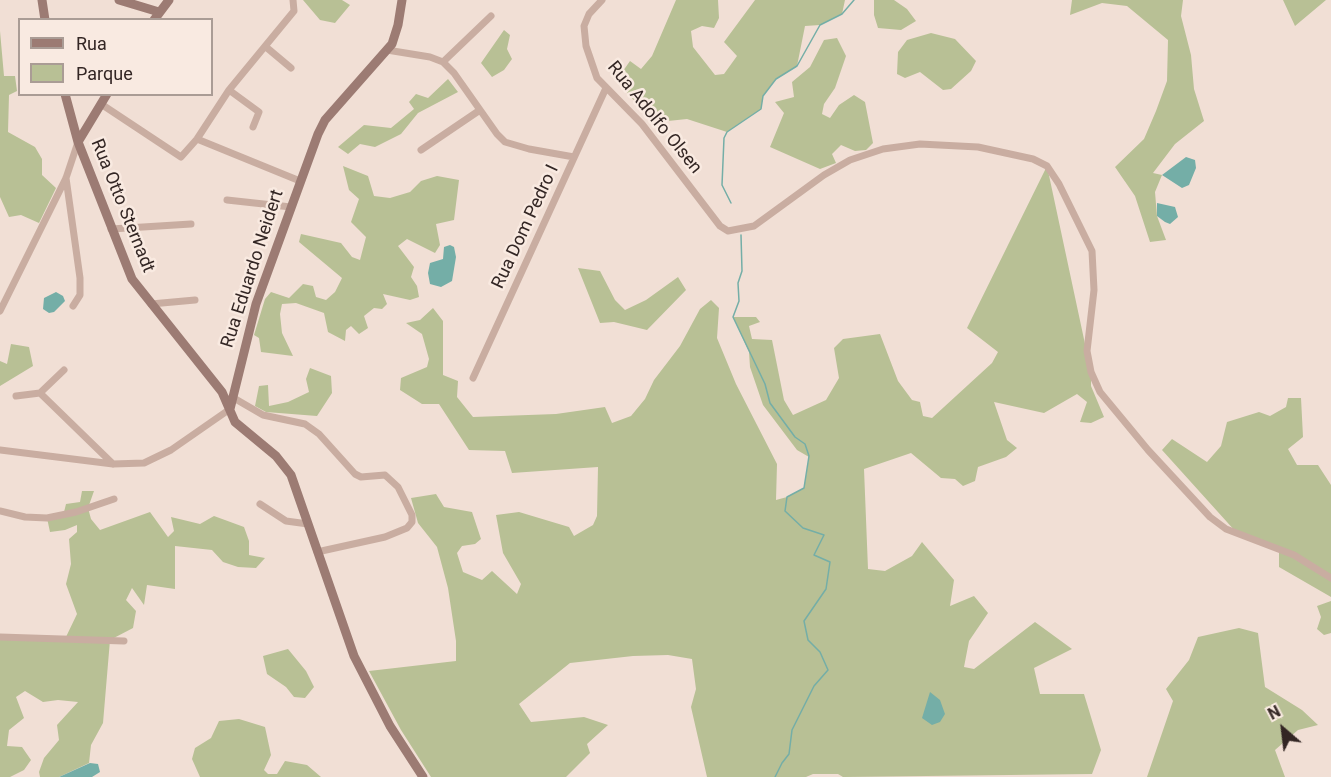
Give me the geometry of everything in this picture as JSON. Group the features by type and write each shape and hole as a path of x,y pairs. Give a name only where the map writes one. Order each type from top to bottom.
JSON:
{"main road":[{"path":"42,0 45,18"},
{"path":"119,0 157,16 169,0"},
{"name":"Rua Eduardo Neidert","path":"230,408 250,323 300,181 325,120 387,50 397,31 402,0"},
{"name":"Rua Otto Sternadt","path":"66,96 78,142 132,279 218,386 230,408"},
{"path":"78,142 106,96"},
{"path":"230,408 240,428 276,456 291,475 354,656 390,726 423,777"}],"street":[{"path":"101,104 180,157 197,139 230,90 294,11 293,0"},
{"name":"Rua Adolfo Olsen","path":"602,0 589,14 584,32 594,72 606,88 647,129 715,219 728,231 754,226 824,175 850,160 883,149 920,144 978,147 1033,159 1047,166 1059,184 1092,251 1094,290 1087,351 1091,372 1100,392 1148,450 1210,517 1226,529 1294,555 1331,578"},
{"path":"443,62 491,16"},
{"path":"266,47 291,68"},
{"path":"387,50 443,62 454,73 505,142 574,157"},
{"name":"Rua Dom Pedro I","path":"473,378 606,88"},
{"path":"230,90 259,112 253,126"},
{"path":"421,150 480,110"},
{"path":"197,139 300,181"},
{"path":"0,311 2,302 66,178 78,142"},
{"path":"66,178 80,285 80,295 73,306"},
{"path":"227,200 291,207"},
{"path":"111,229 191,224"},
{"path":"150,304 195,300"},
{"path":"16,396 40,393 64,370"},
{"path":"40,393 113,464"},
{"path":"232,397 263,415 299,421 310,427 358,476 389,477 395,482 410,511 412,522 403,531 392,536 317,552"},
{"path":"0,450 113,464 136,464 152,460 230,408"},
{"path":"0,511 32,518 47,518 76,512 114,499"},
{"path":"260,504 286,521 308,525"},
{"path":"0,637 124,641"}],"green space":[{"path":"303,0 342,0 350,5 335,23 320,20"},
{"path":"676,0 718,0 719,18 714,28 702,26 691,31 693,47 715,75 724,74 737,56 724,42 755,0 845,0 842,14 820,25 805,26 797,66 776,79 763,96 761,109 727,132 687,119 668,121 660,130 624,89 628,78 623,71 630,61 641,69 652,56"},
{"path":"874,0 894,0 907,9 916,21 901,30 878,28 874,15"},
{"path":"1072,0 1183,0 1181,16 1191,55 1194,89 1204,121 1175,144 1153,173 1162,175 1155,192 1157,216 1166,240 1150,242 1135,196 1115,167 1144,139 1156,111 1167,81 1168,40 1127,6 1102,3 1070,15"},
{"path":"1283,0 1326,0 1295,26"},
{"path":"504,30 510,35 507,49 512,59 504,70 492,77 481,63"},
{"path":"0,31 4,76 15,76 17,91 9,95 8,132 35,147 42,159 42,175 56,188 39,223 21,215 9,217 0,197"},
{"path":"931,33 955,39 976,61 971,71 951,89 943,90 920,72 905,78 897,74 898,52 907,40"},
{"path":"837,38 846,56 835,88 824,104 822,114 830,118 839,105 854,95 865,102 873,143 866,150 855,151 841,145 832,154 836,163 820,169 770,147 784,113 775,102 794,97 792,82 810,67 824,40"},
{"path":"448,79 458,92 418,113 401,134 375,147 360,144 348,154 338,147 364,125 391,128 414,109 409,102 416,94 428,98"},
{"path":"343,166 368,176 374,196 390,198 410,192 421,181 437,176 459,180 454,220 436,224 440,245 435,253 407,239 398,246 414,267 411,277 417,286 419,297 410,300 383,294 387,304 382,309 374,308 364,316 368,328 359,334 351,326 346,330 345,341 328,332 324,313 296,303 282,304 280,314 282,333 293,356 261,352 259,338 254,335 265,299 271,292 289,298 303,284 313,286 316,297 326,300 335,292 342,278 299,242 301,234 341,243 352,257 360,260 366,237 351,222 359,199 349,190"},
{"path":"1047,166 1091,372 1091,386 1104,417 1091,423 1080,422 1087,402 1077,394 1044,413 994,402 1007,440 1017,448 1006,457 978,467 975,481 963,486 955,479 941,478 911,453 864,469 868,569 885,571 912,556 922,542 954,580 950,606 974,596 988,613 969,641 964,667 974,669 1035,622 1072,649 1034,668 1040,694 1084,694 1101,750 1092,774 843,777 838,774 813,774 806,777 707,777 691,707 696,689 692,659 668,655 633,656 570,663 519,704 531,722 584,717 608,725 587,744 590,753 566,777 431,777 401,730 369,671 456,661 456,641 448,588 437,547 418,523 411,498 436,494 444,507 472,512 481,539 475,544 462,546 457,553 463,572 482,580 492,571 517,594 521,584 503,553 496,515 519,512 569,527 574,536 593,525 597,516 598,467 512,473 505,451 469,450 439,404 422,404 400,390 401,378 427,367 429,359 422,334 406,323 420,320 433,308 443,321 443,375 458,381 457,397 473,417 556,414 605,407 612,423 631,416 645,399 654,380 680,346 700,309 711,300 719,308 717,338 736,384 777,464 776,500 804,488 809,457 797,450 763,405 750,367 749,352 733,317 756,317 760,322 749,326 752,339 772,340 784,400 793,415 826,400 839,378 834,348 843,339 880,334 898,381 912,400 920,402 923,416 932,418 992,363 998,352 967,328"},
{"path":"578,268 600,271 615,300 625,310 646,300 678,277 686,290 647,330 614,322 600,323"},
{"path":"11,344 29,347 33,366 0,386 0,361 7,364"},
{"path":"310,368 331,376 332,393 317,416 266,412 255,406 259,386 268,385 269,406 288,402 309,392 306,379"},
{"path":"1288,398 1301,398 1303,437 1288,449 1297,465 1318,465 1331,485 1331,597 1279,567 1279,549 1236,532 1162,450 1172,439 1207,462 1221,446 1227,422 1259,412 1270,416 1286,407"},
{"path":"82,491 94,491 88,508 91,519 100,530 150,512 168,537 174,531 171,517 200,524 214,516 244,527 249,541 249,555 265,558 256,568 238,567 223,562 212,550 175,546 175,589 147,585 144,605 132,588 126,600 136,611 133,628 110,640 103,723 91,745 89,763 59,777 40,777 39,772 44,758 59,740 57,725 78,702 58,700 43,702 25,691 16,697 24,718 9,730 7,746 22,747 31,760 24,770 10,777 0,777 0,637 65,639 77,614 66,584 71,564 69,539 77,532 77,525 65,530 50,532 47,518 63,516 66,504 80,502"},
{"path":"1331,601 1331,633 1324,635 1317,629 1321,617 1317,606"},
{"path":"1239,628 1258,633 1265,687 1302,710 1318,725 1298,730 1275,750 1285,777 1147,777 1173,701 1166,689 1189,660 1198,637"},
{"path":"288,649 306,671 314,687 305,698 294,697 286,687 267,674 263,656"},
{"path":"239,719 265,727 271,755 264,770 268,774 277,774 285,761 307,765 321,777 200,777 192,759 195,748 211,738 219,721"}],"water":[{"path":"1186,157 1195,160 1196,168 1189,185 1182,188 1162,175"},
{"path":"1157,203 1175,207 1178,217 1170,224 1165,222 1157,216"},
{"path":"450,245 454,247 456,257 452,281 441,287 430,284 428,273 430,263 443,259 444,247"},
{"path":"56,292 63,296 65,301 54,312 49,313 43,309 44,298"},
{"path":"930,692 940,700 945,714 940,722 932,725 922,718"},
{"path":"90,763 98,764 100,772 92,777 59,777"}],"waterway":[{"path":"731,203 722,185 724,138 727,132 761,109 763,96 776,79 797,66 820,25 842,14 854,0"},
{"path":"741,235 742,271 738,283 739,301 733,317 765,384 770,403 795,437 805,444 809,456 804,488 787,497 785,511 803,528 824,535 814,555 830,562 826,589 804,621 808,640 820,652 828,670 814,686 792,730 789,754 775,777"}]}
